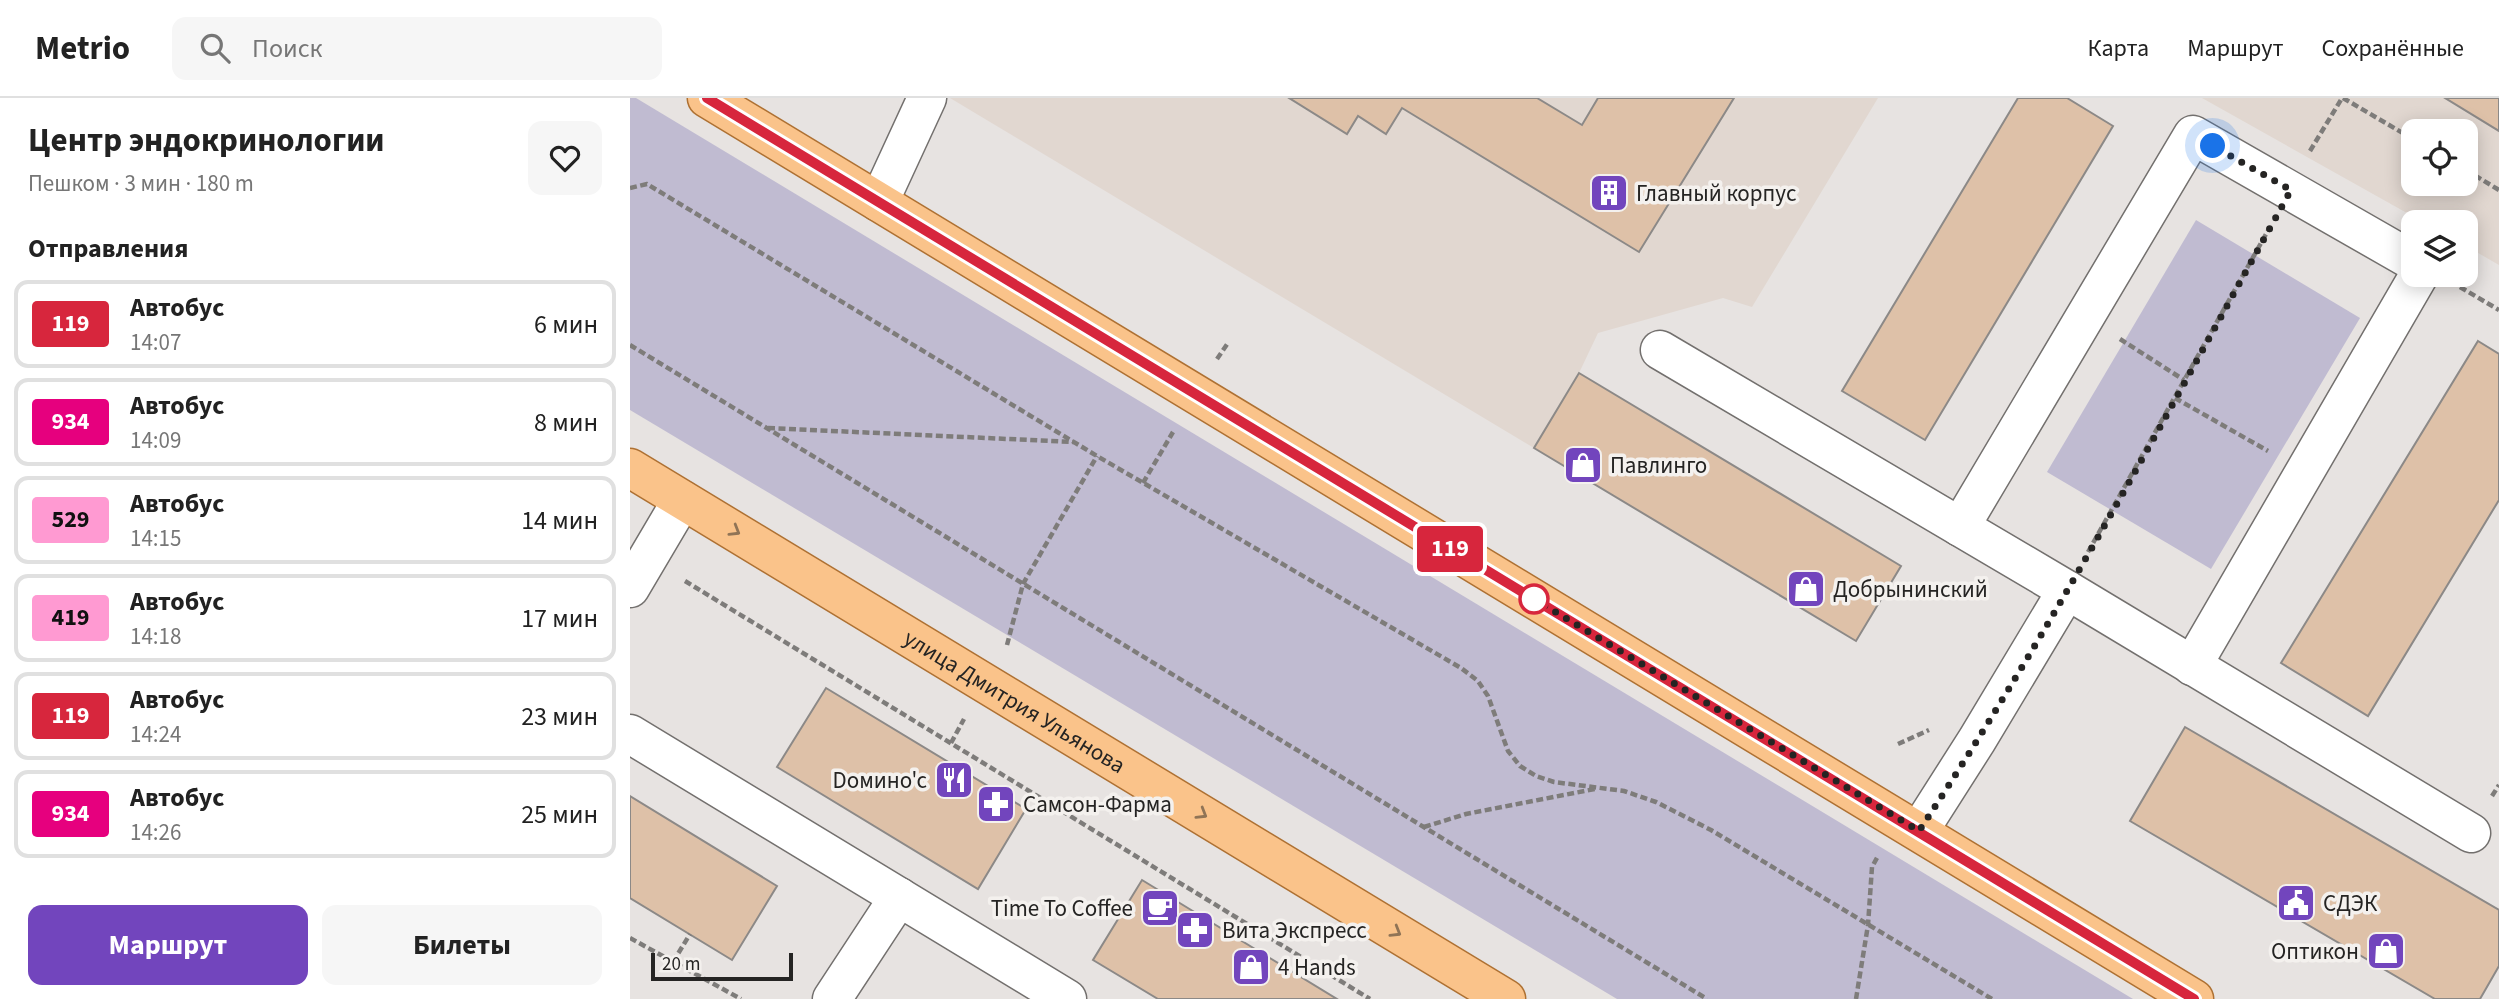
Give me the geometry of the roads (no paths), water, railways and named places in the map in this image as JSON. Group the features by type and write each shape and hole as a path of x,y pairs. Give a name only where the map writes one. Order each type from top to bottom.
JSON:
{"main road":[{"path":"707,98 2194,999"},
{"name":"улица Дмитрия Ульянова","path":"630,468 1506,999"}],"lane":[{"path":"879,202 927,98"},
{"path":"1960,527 2193,135 2401,254"},
{"path":"2192,666 2412,287"},
{"path":"1660,350 2471,833"},
{"path":"639,573 682,500"},
{"path":"1909,826 1972,750 2067,590"},
{"path":"630,734 1067,999"},
{"path":"832,999 899,897"}],"place":[{"name":"Главный корпус","path":"1609,193"},
{"name":"Павлинго","path":"1583,465"},
{"name":"Добрынинский","path":"1806,589"},
{"name":"Dомино'с","path":"954,780"},
{"name":"Самсон-Фарма","path":"996,804"},
{"name":"СДЭК","path":"2296,903"},
{"name":"Time To Coffee","path":"1160,908"},
{"name":"Вита Экспресс","path":"1195,930"},
{"name":"Оптикон","path":"2386,951"},
{"name":"4 Hands","path":"1251,967"}]}
